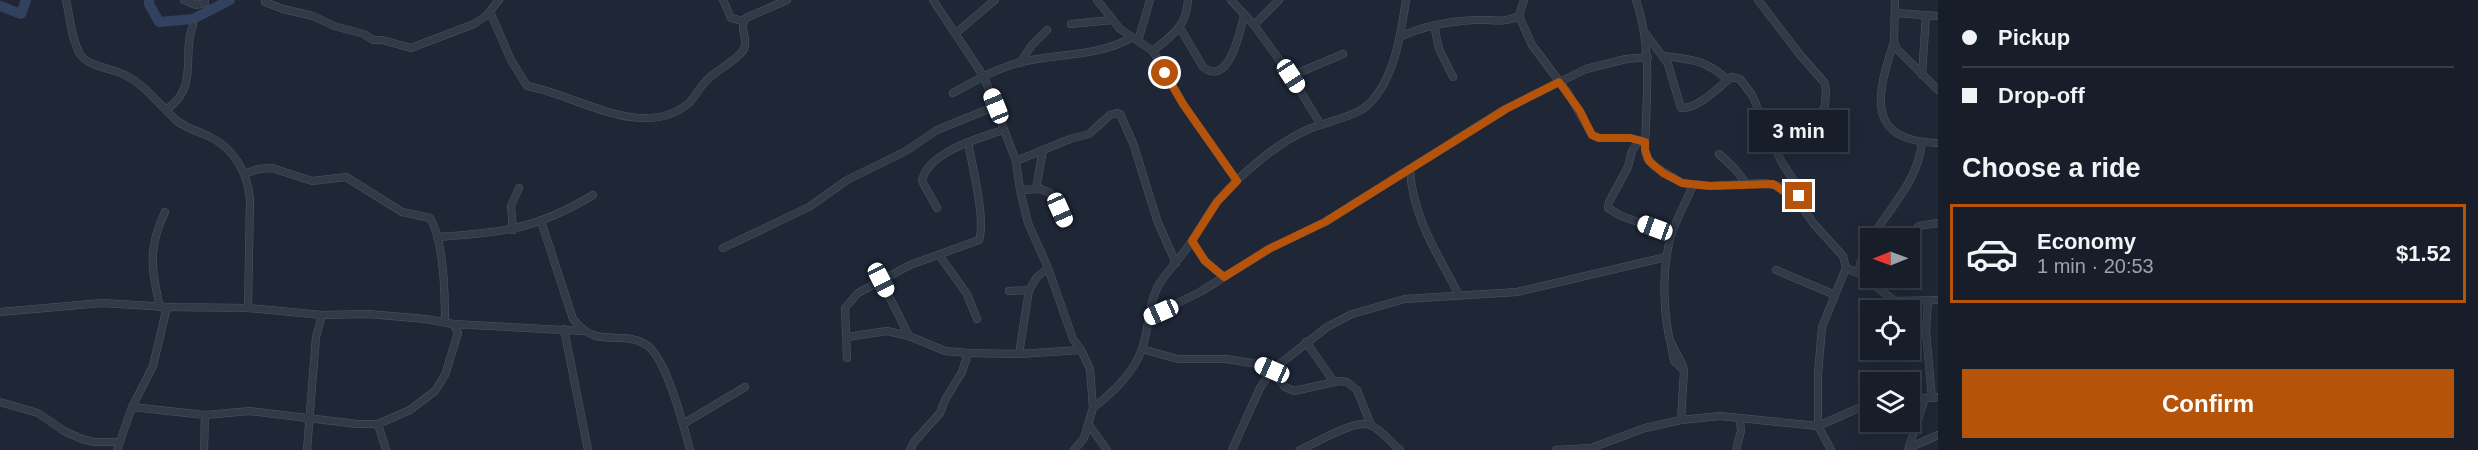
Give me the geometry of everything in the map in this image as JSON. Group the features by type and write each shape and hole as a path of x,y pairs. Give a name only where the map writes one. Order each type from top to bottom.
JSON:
{"street":[{"path":"66,0 74,41 81,56 88,61 124,74 141,84 177,121 213,138 227,148 239,162 250,200 248,308"},
{"path":"184,0 196,5 205,3 205,0"},
{"path":"264,2 313,16 334,26 364,34 373,40 382,40 411,48 460,30 490,12 499,0"},
{"path":"723,0 730,18 743,21 787,0"},
{"path":"933,0 984,76 1016,161 1028,223 1048,268 1073,339 1081,350 1092,379 1094,408 1084,438 1074,450"},
{"path":"956,33 995,0"},
{"path":"1097,0 1112,20 1153,51 1183,104 1237,181"},
{"path":"953,93 984,76 1020,63 1089,52 1135,39 1150,0"},
{"path":"1153,51 1180,28 1185,18 1188,0"},
{"path":"1231,0 1254,25 1291,76 1320,125"},
{"path":"1254,25 1279,0"},
{"path":"1094,408 1131,371 1142,349 1158,286 1192,241 1217,202 1237,181 1278,148 1306,130 1359,110 1370,103 1388,73 1400,37 1406,0"},
{"path":"1524,0 1518,16 1532,45 1580,111 1592,135 1599,138 1624,137 1642,141"},
{"path":"1636,0 1646,34 1648,57 1642,141 1647,158 1654,166 1675,180 1694,185 1773,184 1798,201 1813,223 1843,255 1846,268 1822,327 1817,397 1818,426 1831,450"},
{"path":"1758,0 1801,57 1824,82 1826,89 1825,105 1819,117 1771,138"},
{"path":"1895,0 1894,42 1881,87 1881,111 1886,123 1897,134 1922,142 1938,143"},
{"path":"490,12 511,60 527,86 604,111 642,118 669,113 690,102 705,82 743,51 746,40 743,21"},
{"path":"1896,13 1938,16"},
{"path":"1922,75 1926,15"},
{"path":"1180,28 1203,66 1208,70 1217,69 1222,67 1235,52 1244,16"},
{"path":"1400,37 1434,25 1479,20 1500,22 1518,16"},
{"path":"1071,24 1112,20"},
{"path":"1434,25 1439,50 1453,77"},
{"path":"167,109 175,104 186,85 189,37 193,26"},
{"path":"1020,63 1032,45 1047,30"},
{"path":"1646,34 1664,57 1681,108 1688,107 1704,98 1735,77 1748,88 1771,138 1798,187 1798,201"},
{"path":"1894,42 1897,50 1938,90"},
{"path":"1291,76 1343,54"},
{"path":"1149,317 1191,297 1269,249 1325,222 1506,109 1559,82 1602,64 1648,57"},
{"path":"1664,57 1693,59 1715,69 1728,80"},
{"path":"723,248 808,207 847,180 906,151 937,130 996,106"},
{"path":"1016,161 1070,138 1089,134 1110,115 1120,114 1133,143 1158,224 1176,263"},
{"path":"937,207 923,185 922,178 943,154 968,142 1003,130"},
{"path":"1642,141 1632,151 1628,167 1608,208 1621,216 1672,234"},
{"path":"847,358 845,308 850,300 858,293 910,265 974,243 980,237 980,214 968,142"},
{"path":"1877,228 1903,193 1913,173 1922,142"},
{"path":"1036,189 1043,150"},
{"path":"1719,154 1746,183"},
{"path":"132,407 205,415 250,411 357,424 378,424 410,410 435,391 445,375 458,333 449,323 442,270 430,218 402,212 345,177 312,181 272,168 258,169 244,174"},
{"path":"1410,169 1413,198 1420,219 1459,295"},
{"path":"1681,420 1684,370 1674,361 1671,345 1665,287 1666,258 1672,234 1694,185"},
{"path":"513,230 511,206 519,188"},
{"path":"1020,190 1036,189 1047,191 1054,196 1065,223"},
{"path":"436,237 513,230 541,221 593,195"},
{"path":"0,402 28,408 64,431 82,439 118,446 132,407 153,366 163,307 155,284 152,253 153,241 165,212"},
{"path":"541,221 569,310 573,320 582,331"},
{"path":"1917,228 1938,223"},
{"path":"1192,241 1205,261 1224,277"},
{"path":"939,255 967,294 977,319"},
{"path":"1232,450 1260,388 1272,370 1327,327 1352,314 1405,299 1517,292 1666,258"},
{"path":"1858,273 1860,264"},
{"path":"1019,354 1029,290 1037,277 1048,268"},
{"path":"1846,268 1858,273 1895,301 1938,300"},
{"path":"1776,270 1835,295"},
{"path":"881,280 909,336"},
{"path":"1009,291 1029,290"},
{"path":"1909,448 1932,398 1926,332 1928,300"},
{"path":"0,312 102,303 163,307 248,308 322,315 368,314 449,323 564,329 582,331 592,336 644,343 652,349 661,363 690,450"},
{"path":"307,450 316,337 322,315"},
{"path":"564,329 588,450"},
{"path":"847,337 887,331 909,336 945,351 968,353 1019,354 1081,350"},
{"path":"1306,342 1334,382"},
{"path":"1142,349 1178,359 1244,360 1272,370 1285,387 1294,391 1334,382 1347,382 1357,390 1371,425 1400,450"},
{"path":"910,450 914,442 940,413 962,372 968,353"},
{"path":"683,424 745,387"},
{"path":"1556,450 1592,448 1626,433 1681,420 1720,416 1740,420 1766,420 1798,426 1818,426 1860,407"},
{"path":"204,450 205,415"},
{"path":"1736,450 1741,431 1740,420"},
{"path":"378,424 386,450"},
{"path":"1300,450 1326,435 1338,433 1355,424 1371,425"},
{"path":"1089,425 1107,450"},
{"path":"1909,448 1938,435"}],"waterway":[{"path":"0,6 21,14 26,0"},
{"path":"149,0 159,22 193,19 230,0"}],"route":[{"path":"1165,73 1183,104 1237,181 1217,202 1192,241 1205,261 1224,277 1269,249 1325,222 1506,109 1559,82 1580,111 1595,138 1624,137 1645,142 1649,161 1675,180 1710,186 1773,184 1798,201 1799,196"}]}
